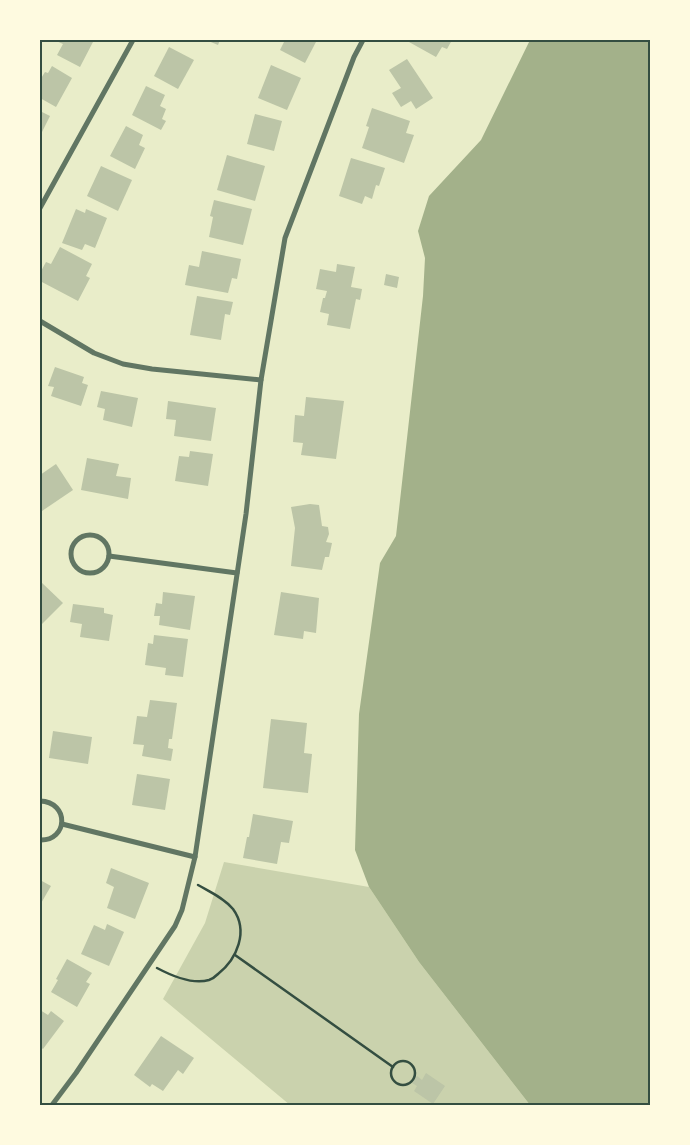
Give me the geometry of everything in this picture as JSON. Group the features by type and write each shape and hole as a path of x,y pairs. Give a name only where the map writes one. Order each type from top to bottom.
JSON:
{"street":[{"path":"40,208 133,40"},
{"path":"52,1105 150,964 175,926 182,910 195,856 246,514 261,380 286,238 354,57 363,40"},
{"path":"40,321 94,353 123,364 152,369 261,380"},
{"path":"93,535 104,541 109,556 104,568 91,573 80,570 76,566 71,554 77,540 83,536 93,535"},
{"path":"109,556 237,573"},
{"path":"40,802 52,804 58,809 62,824 55,835 49,839 40,840"},
{"path":"62,824 195,856"}],"path":[{"path":"150,964 166,973 191,981 210,980 226,968 234,955 240,939 240,927 233,910 217,895 190,881"},
{"path":"234,955 393,1067"},
{"path":"400,1062 410,1064 414,1072 413,1079 407,1085 396,1083 391,1075 393,1067 400,1062"}],"shaded area":[{"path":"530,40 650,40 650,1105 530,1105 419,962 369,887 355,850 359,714 380,563 396,536 423,296 425,258 418,231 429,196 481,140"},
{"path":"224,862 369,887 419,962 530,1105 290,1105 163,999 205,923"}],"building":[{"path":"54,40 94,40 80,67 57,55 63,44"},
{"path":"206,40 220,40 218,45"},
{"path":"285,40 317,40 305,63 280,50"},
{"path":"409,40 452,40 447,49 442,47 436,57 409,42"},
{"path":"169,47 194,60 178,89 154,76"},
{"path":"407,59 433,98 416,109 411,101 401,107 392,93 401,88 389,70"},
{"path":"271,65 301,78 287,110 258,98"},
{"path":"52,66 72,78 56,107 40,98 40,80 45,72 48,73"},
{"path":"146,86 165,95 160,106 166,109 162,119 166,121 161,130 132,115"},
{"path":"372,108 410,121 406,133 414,135 404,163 362,148 369,127 366,126"},
{"path":"40,111 50,116 40,136"},
{"path":"255,114 282,121 274,151 247,144"},
{"path":"126,126 143,135 139,145 145,148 135,169 110,156"},
{"path":"227,155 265,166 255,201 217,190"},
{"path":"351,158 385,168 379,186 376,185 372,199 365,196 362,204 339,196"},
{"path":"101,166 132,180 118,211 87,196"},
{"path":"214,200 252,209 243,245 209,237 213,217 210,216"},
{"path":"76,209 85,213 86,209 107,218 95,248 85,244 82,250 62,243"},
{"path":"60,247 92,264 86,276 90,278 78,301 40,281 40,273 46,262 51,264"},
{"path":"202,251 241,259 237,279 232,278 228,293 185,285 189,265 199,267"},
{"path":"337,264 355,267 351,287 362,289 360,300 356,299 350,329 327,325 329,314 320,312 323,298 325,298 327,291 316,289 320,269 336,272"},
{"path":"386,274 399,277 397,288 384,285"},
{"path":"197,296 233,302 230,315 225,314 221,340 190,335"},
{"path":"55,367 84,377 82,383 88,385 81,406 51,396 54,387 48,386"},
{"path":"101,391 138,398 132,427 103,420 105,409 97,407"},
{"path":"306,397 344,401 336,459 301,455 303,443 293,442 295,415 304,416"},
{"path":"168,401 216,408 211,441 174,436 176,420 166,419"},
{"path":"190,451 213,454 208,486 175,481 179,456 189,457"},
{"path":"87,458 119,464 116,476 131,478 128,499 81,490"},
{"path":"56,464 73,490 42,511 40,508 40,475"},
{"path":"310,504 319,505 322,526 328,527 329,534 326,542 332,543 329,557 325,557 322,570 291,566 295,528 291,507"},
{"path":"40,581 63,603 40,626"},
{"path":"163,592 195,596 190,630 159,625 160,616 154,616 156,603 162,604"},
{"path":"281,592 319,598 316,633 304,631 303,639 274,635"},
{"path":"73,604 104,608 104,613 113,615 109,641 80,637 82,624 70,622"},
{"path":"154,635 188,639 183,677 165,675 166,668 145,665 148,643 153,644"},
{"path":"150,700 177,703 172,739 169,739 168,748 173,749 171,761 142,756 144,745 133,744 137,716 147,717"},
{"path":"271,719 307,723 304,753 312,754 308,793 263,788"},
{"path":"53,731 92,737 88,764 49,758"},
{"path":"137,774 170,779 165,810 132,805"},
{"path":"253,814 293,821 289,843 281,842 277,864 243,858"},
{"path":"111,868 149,883 135,919 107,908 114,887 106,883"},
{"path":"40,880 51,886 40,905"},
{"path":"107,924 124,932 109,966 81,954 94,925 105,930"},
{"path":"67,959 92,973 86,982 90,984 77,1007 51,992"},
{"path":"40,1010 48,1015 51,1011 64,1021 43,1049 40,1047"},
{"path":"161,1036 194,1058 183,1074 178,1070 163,1091 152,1084 150,1087 134,1075"},
{"path":"426,1073 445,1086 433,1104 414,1091 417,1086 412,1083 417,1076 422,1080"}]}
